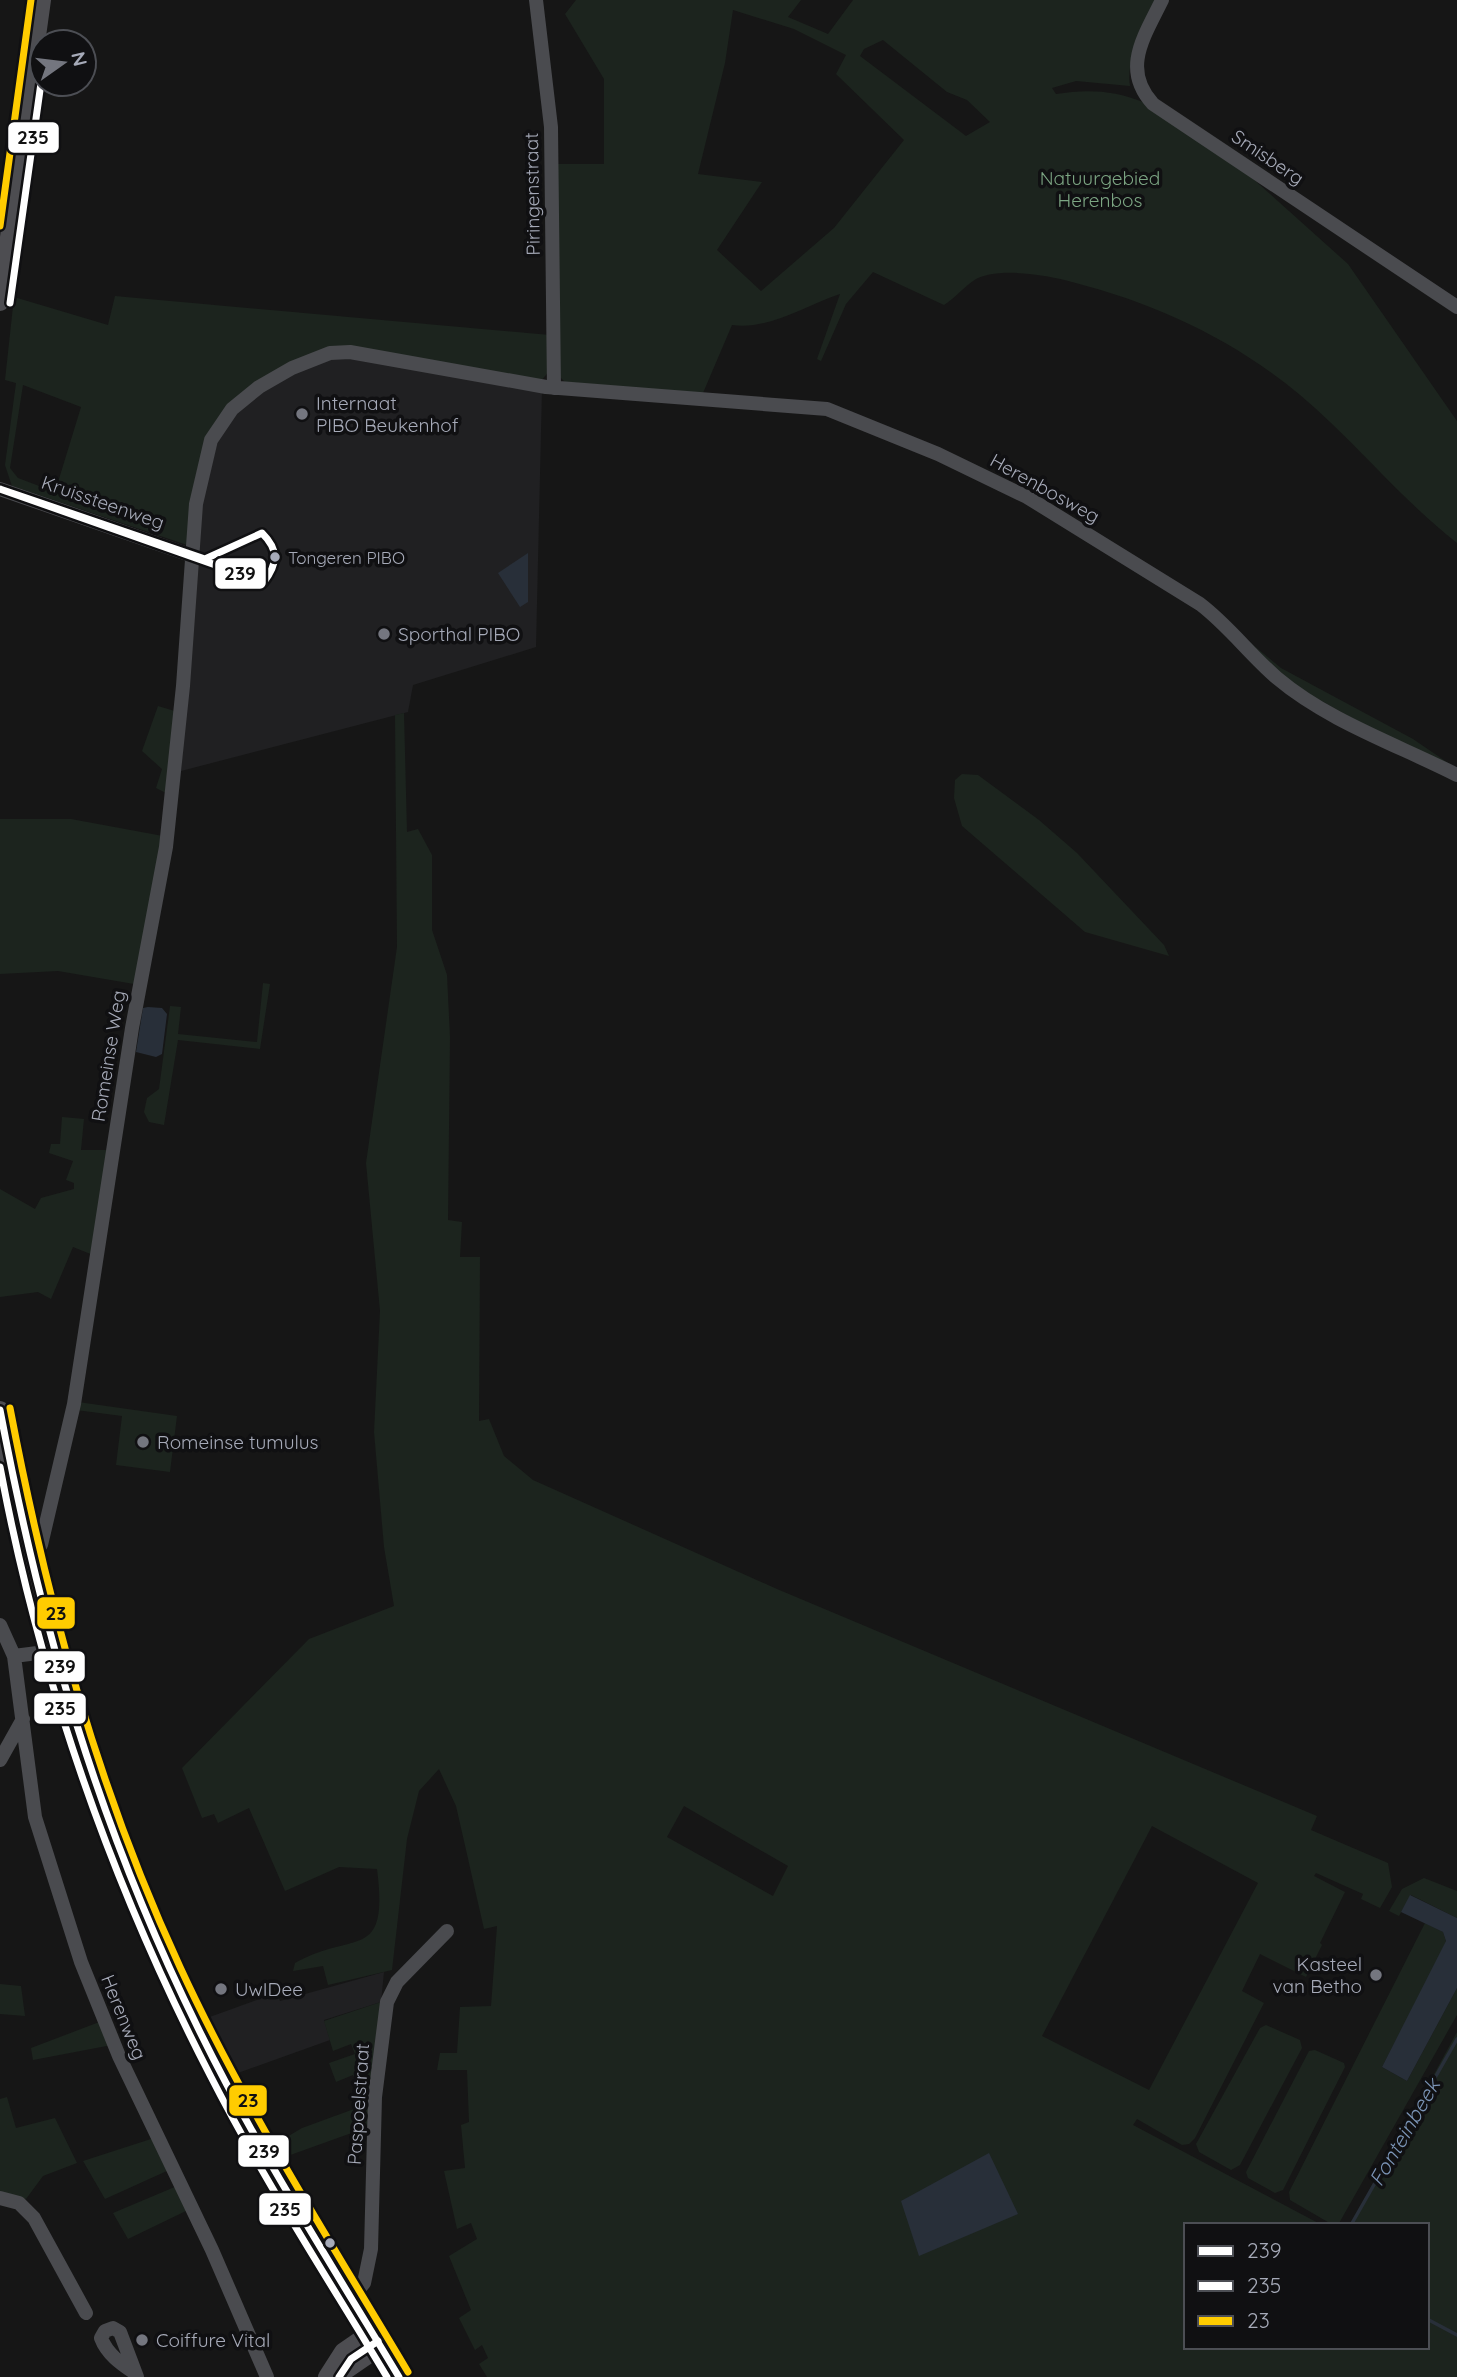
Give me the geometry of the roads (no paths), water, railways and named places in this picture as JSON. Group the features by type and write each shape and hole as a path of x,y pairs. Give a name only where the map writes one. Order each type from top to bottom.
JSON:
{"main road":[{"path":"0,302 27,129 32,66 43,0"},
{"path":"48,28 52,0"},
{"path":"27,129 35,98"},
{"path":"0,1410 28,1551 53,1651 90,1769 127,1871 181,1994 248,2124 399,2377"},
{"path":"327,2377 343,2352 377,2339"},
{"path":"336,2377 377,2339"}],"street":[{"name":"Piringenstraat","path":"536,0 551,127 554,388"},
{"name":"Smisberg","path":"1162,0 1136,62 1137,83 1153,104 1457,307"},
{"name":"Herenbosweg","path":"193,556 196,504 211,440 232,409 292,368 330,353 350,352 554,388 806,405 848,416 938,454 1027,497 1200,604 1218,618 1278,679 1312,702 1457,775"},
{"name":"Kruissteenweg","path":"0,489 193,556"},
{"name":"Romeinse Weg","path":"28,1551 41,1545 74,1404 130,1041 166,847 193,556"},
{"name":"Herenweg","path":"0,1625 14,1656 35,1817 81,1962 119,2056 212,2250 263,2376"},
{"path":"14,1656 53,1651"},
{"path":"0,1760 23,1718"},
{"name":"Paspoelstraat","path":"352,2298 363,2283 369,2264 375,2097 387,2002 397,1982 447,1931"},
{"path":"0,2198 19,2203 34,2218 86,2313"}],"waterway":[{"name":"Fonteinbeek","path":"1352,2223 1457,2039"},
{"name":"Fonteinbeek","path":"1429,2320 1457,2335"}],"place":[{"name":"Internaat PIBO Beukenhof","path":"302,414"},
{"name":"Tongeren PIBO","path":"275,557"},
{"name":"Sporthal PIBO","path":"384,634"},
{"name":"Romeinse tumulus","path":"143,1442"},
{"name":"Kasteel van Betho","path":"1376,1975"},
{"name":"UwIDee","path":"221,1989"},
{"name":"Coiffure Vital","path":"142,2340"}],"park label":[{"name":"Natuurgebied Herenbos","path":"1100,189"}]}
